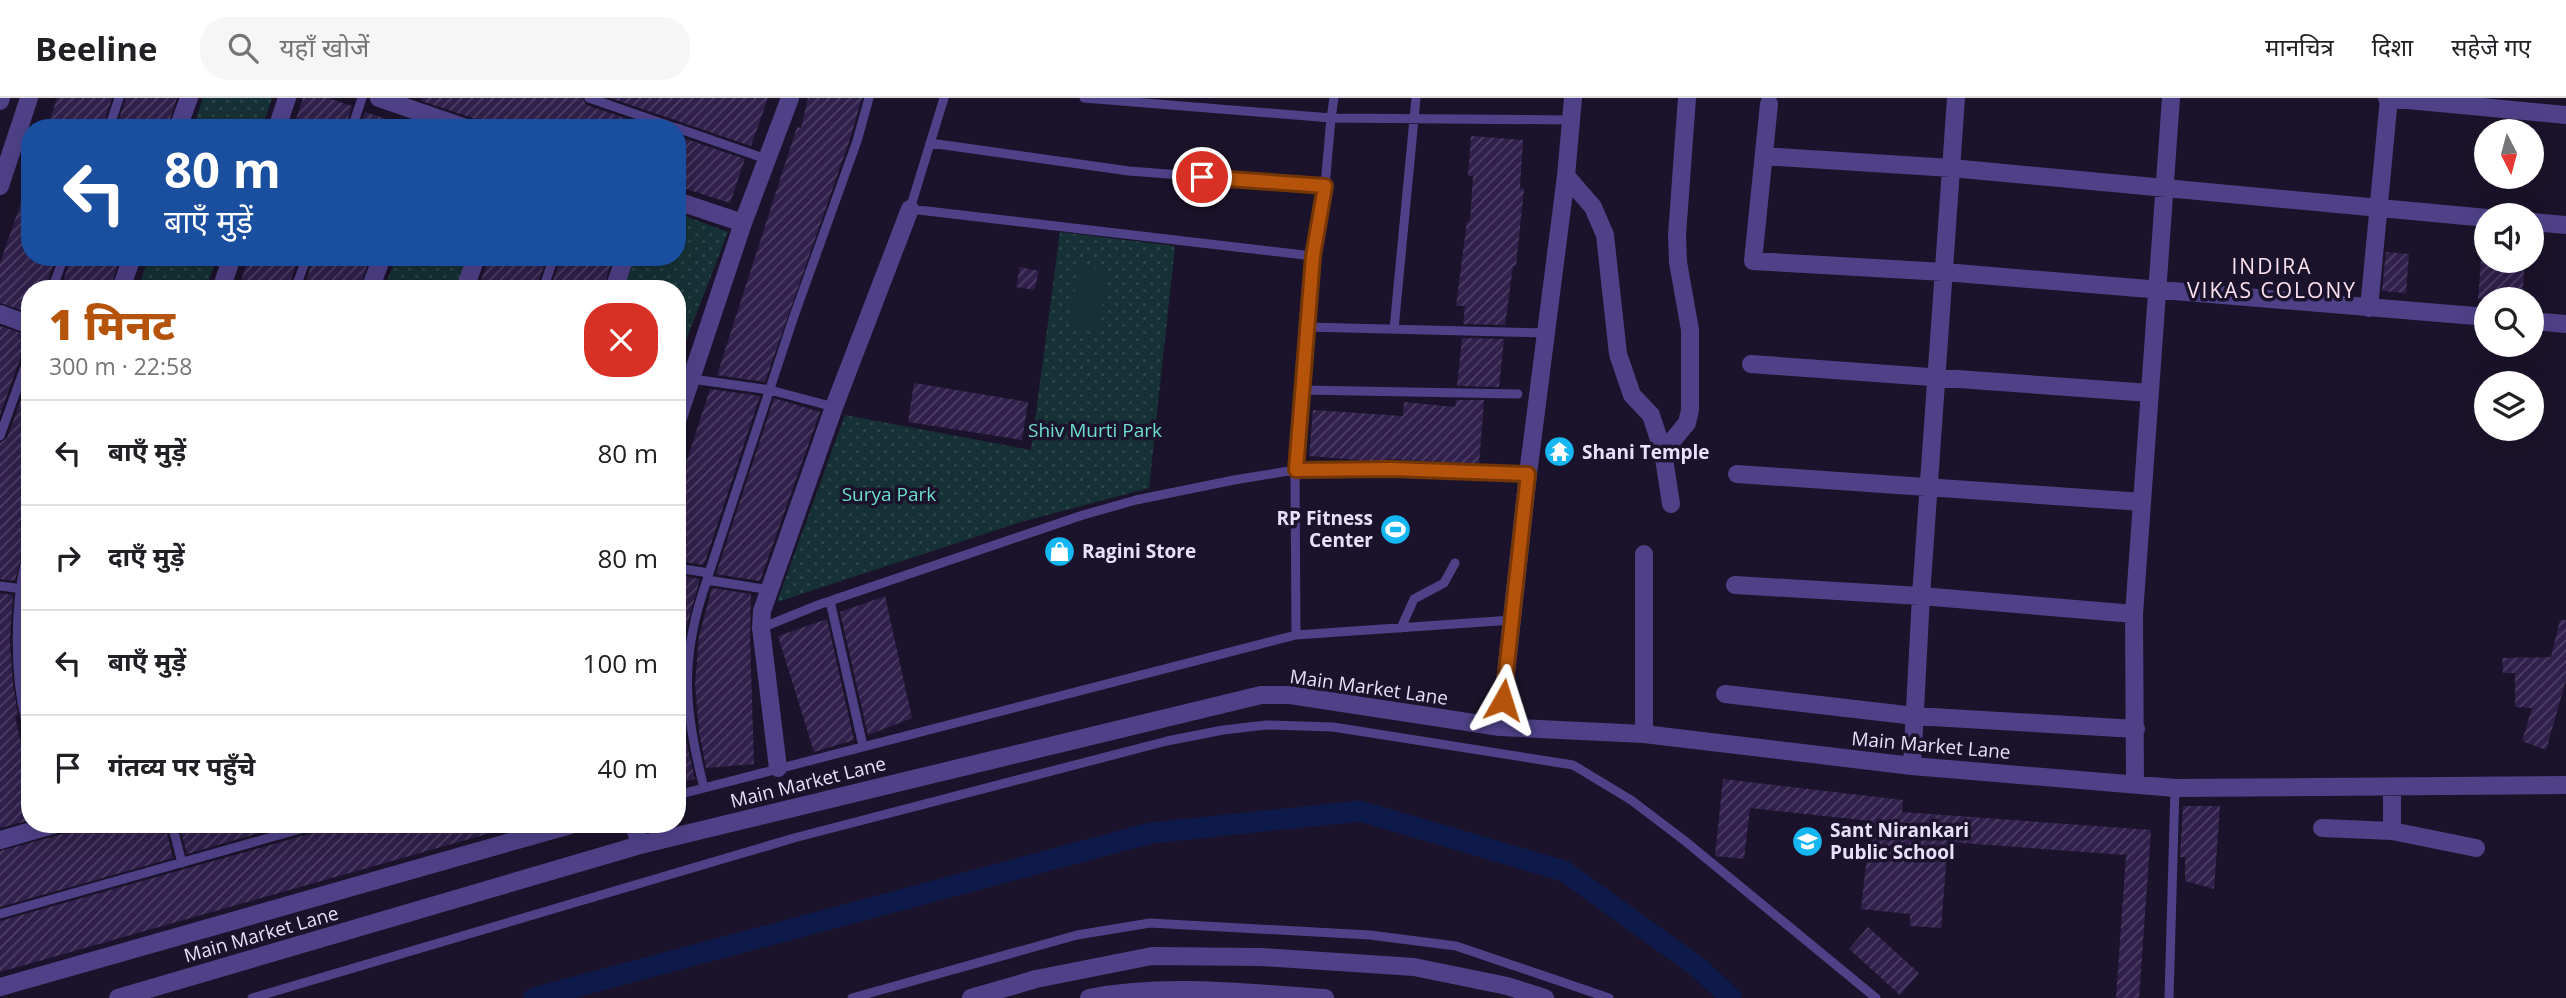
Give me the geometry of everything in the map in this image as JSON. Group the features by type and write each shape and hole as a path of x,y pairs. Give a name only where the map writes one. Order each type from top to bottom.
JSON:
{"street":[{"path":"22,119 29,98"},
{"path":"181,119 189,98"},
{"path":"279,119 287,98"},
{"path":"379,98 424,119"},
{"path":"686,396 743,223 790,98"},
{"path":"1500,727 1573,98"},
{"path":"1663,452 1687,423 1690,410 1690,330 1678,262 1677,235 1687,98"},
{"path":"1912,766 1921,596 1956,98"},
{"path":"2135,784 2134,614 2171,98"},
{"path":"2369,308 2388,98 2566,115"},
{"path":"1769,104 1753,261 1944,272 2474,316"},
{"path":"0,186 21,122"},
{"path":"1764,156 1951,167 2474,217"},
{"path":"1566,176 1593,207 1605,235 1618,354 1632,395 1651,415 1663,452 1671,504"},
{"path":"686,204 743,223"},
{"path":"778,768 761,628 762,611 834,407 909,209"},
{"path":"2544,223 2566,225"},
{"path":"0,314 21,322"},
{"path":"2544,322 2566,324"},
{"path":"1751,364 2150,393"},
{"path":"1737,474 1929,485 2142,502"},
{"path":"1644,555 1644,734"},
{"path":"1735,585 1921,596 2134,614"},
{"path":"1725,694 1915,716 2136,729"},
{"name":"Main Market Lane","path":"118,998 640,845 1261,695 1290,695 1500,727 1644,734 1912,766 2175,788 2566,785"},
{"path":"2392,788 2392,831"},
{"path":"2322,828 2392,831 2476,848"},
{"path":"0,840 24,833"},
{"path":"0,987 519,833"},
{"path":"637,833 640,845"},
{"path":"971,998 1036,979 1152,956 1261,957 1414,967 1507,986 1545,998"},
{"path":"1089,998 1125,991 1151,991 1231,992 1325,998"}],"lane":[{"path":"112,119 120,98"},
{"path":"355,119 362,98"},
{"path":"589,98 651,119"},
{"path":"704,788 692,740 687,692 688,646 697,608 769,390 858,141 869,98"},
{"path":"944,98 909,209 1313,256"},
{"path":"1084,98 1194,102 1331,118 1571,120"},
{"path":"1296,635 1296,470 1301,390 1313,256 1325,186 1334,98"},
{"path":"1394,330 1416,98"},
{"path":"686,131 766,159"},
{"path":"930,143 1129,172 1325,186"},
{"path":"1307,327 1546,333"},
{"path":"0,436 21,378"},
{"path":"692,379 769,390 834,407"},
{"path":"1301,390 1518,394"},
{"path":"761,628 830,601 1083,515 1136,500 1296,470 1392,469 1528,474"},
{"path":"1401,628 1414,599 1444,583 1455,562"},
{"path":"686,571 770,590"},
{"path":"0,586 21,589"},
{"path":"830,601 863,746"},
{"path":"686,793 1296,635 1512,620"},
{"path":"252,998 794,838 1167,741 1266,725 1333,727 1573,765 1631,800 1685,841 1876,998"},
{"path":"2168,998 2175,788"},
{"path":"175,833 183,863"},
{"path":"0,914 287,833"},
{"path":"852,998 1077,935 1150,923 1370,935 1456,946 1609,998"}],"green space":[{"path":"203,98 272,98 265,119 196,119"},
{"path":"686,216 728,232 686,341 686,280 626,280 631,266 686,266"},
{"path":"1060,232 1175,246 1149,488 1021,522 777,602 845,415 1031,450"},
{"path":"146,266 214,266 209,280 141,280"},
{"path":"393,266 464,266 459,280 387,280"},
{"path":"1077,268 1106,270 1100,331 1071,328"}],"building":[{"path":"57,98 112,98 105,119 50,119"},
{"path":"126,98 177,98 170,119 119,119"},
{"path":"303,98 328,98 352,106 348,119 296,119"},
{"path":"422,98 582,98 587,105 628,119 476,119 421,101"},
{"path":"610,98 768,98 751,146 686,124 686,119 672,119"},
{"path":"808,98 862,98 765,382 717,375 797,127 801,128"},
{"path":"365,112 387,119 362,119"},
{"path":"1471,136 1523,140 1520,188 1524,189 1516,266 1513,266 1505,325 1463,324 1465,306 1456,306 1467,221 1470,222 1473,176 1468,176"},
{"path":"686,139 745,159 730,203 686,189"},
{"path":"21,202 21,266 53,266 48,280 21,280 21,310 0,303 0,263"},
{"path":"2386,252 2409,254 2406,293 2382,291"},
{"path":"68,266 117,266 113,280 63,280"},
{"path":"246,266 296,266 291,280 241,280"},
{"path":"311,266 367,266 362,280 306,280"},
{"path":"486,266 544,266 539,280 481,280"},
{"path":"558,266 610,266 606,280 553,280"},
{"path":"1020,267 1039,271 1034,290 1016,287"},
{"path":"2480,273 2524,273 2523,287 2479,287"},
{"path":"0,326 21,333 21,357 0,415"},
{"path":"1462,338 1504,339 1499,387 1457,386"},
{"path":"914,383 1028,402 1022,440 908,422"},
{"path":"710,389 760,396 704,565 686,562 686,463"},
{"path":"774,398 820,412 760,581 716,574"},
{"path":"21,399 21,559 15,581 0,579 0,443 7,438"},
{"path":"1456,400 1484,400 1479,464 1388,459 1385,462 1309,456 1313,410 1403,416 1404,402 1455,407"},
{"path":"686,577 700,579 686,629"},
{"path":"712,588 751,594 754,764 706,768 699,732 695,684 699,636"},
{"path":"0,593 13,595 10,641 18,715 15,716 21,743 21,822 0,828"},
{"path":"885,596 912,718 868,735 840,612"},
{"path":"827,619 854,740 814,752 778,636"},
{"path":"2560,620 2566,620 2566,680 2546,750 2522,741 2532,708 2515,707 2515,673 2503,673 2502,658 2551,657"},
{"path":"686,739 695,779 686,782"},
{"path":"1723,779 1903,800 1902,812 2151,830 2139,998 2116,998 2126,855 1948,842 1941,928 1910,926 1910,914 1861,909 1871,821 1750,808 1744,859 1715,856"},
{"path":"2183,806 2220,806 2214,889 2185,881 2185,857 2180,857"},
{"path":"66,833 167,833 173,858 0,907 0,851"},
{"path":"181,833 260,833 187,854"},
{"path":"313,833 491,833 0,972 0,921"},
{"path":"1868,927 1919,973 1900,995 1849,949"}],"waterway":[{"path":"534,998 1151,833 1360,811 1564,871 1699,968 1731,998"}],"place":[{"name":"Shani Temple","path":"1559,452"},
{"name":"RP Fitness Center","path":"1396,529"},
{"name":"Ragini Store","path":"1059,551"},
{"name":"Sant Nirankari Public School","path":"1807,841"}],"district":[{"name":"INDIRA VIKAS COLONY","path":"2272,278"}],"route":[{"path":"1202,177 1325,186 1313,256 1296,470 1392,469 1528,474 1503,700"}],"park label":[{"name":"Shiv Murti Park","path":"1095,430"},
{"name":"Surya Park","path":"889,494"}]}
